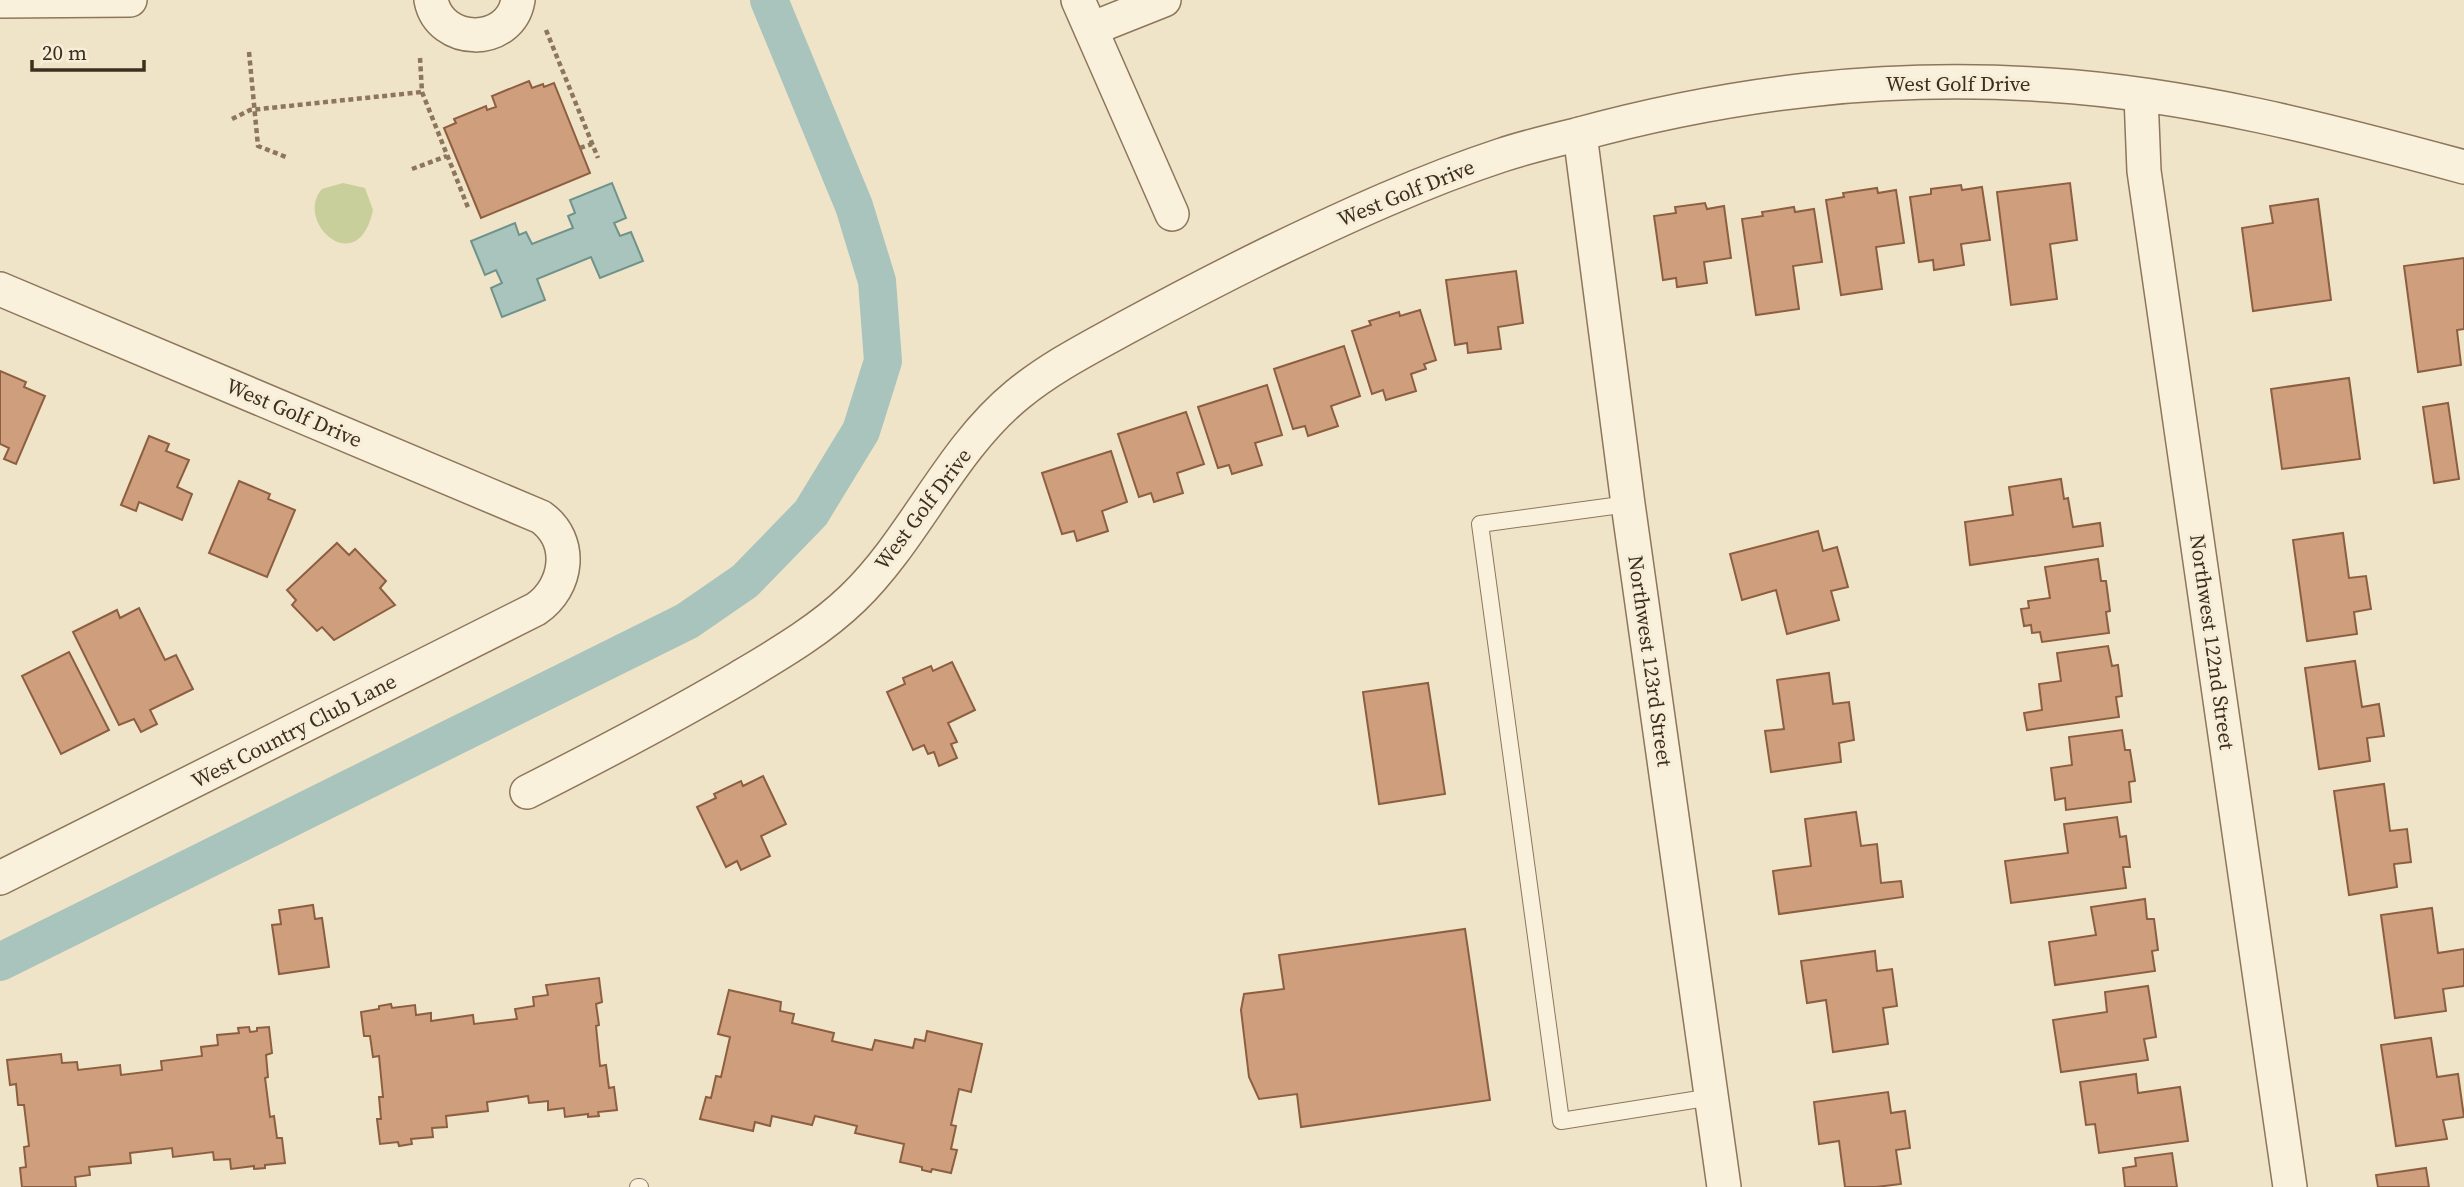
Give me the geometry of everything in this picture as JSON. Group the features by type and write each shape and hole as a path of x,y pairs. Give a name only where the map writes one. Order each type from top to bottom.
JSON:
{"street":[{"path":"0,1 130,0"},
{"path":"431,0 439,19 449,29 461,35 475,37 501,28 510,19 518,0"},
{"path":"1164,0 1085,15 1172,214"},
{"name":"West Golf Drive","path":"527,792 688,708 773,658 831,618 870,580 989,423 1013,398 1048,371 1236,270 1397,194 1507,153 1716,102 1832,86 2004,82 2141,96 2294,123 2464,167"},
{"name":"Northwest 122nd Street","path":"2141,96 2144,171 2290,1187"},
{"name":"Northwest 123rd Street","path":"1580,134 1628,504 1724,1187"},
{"name":"West Golf Drive","path":"0,289 541,517 558,535 564,561"},
{"name":"West Country Club Lane","path":"0,878 536,609 547,601 556,589 564,561"}],"lane":[{"path":"1628,504 1480,524 1561,1121 1712,1097"}],"path":[{"path":"546,30 597,158"},
{"path":"250,52 258,146 286,157"},
{"path":"420,58 422,92 469,210"},
{"path":"232,119 255,110 422,92"},
{"path":"580,148 592,144"},
{"path":"412,169 447,156"}],"green space":[{"path":"343,183 365,188 373,210 365,231 355,241 343,243 331,238 321,229 315,202 322,189"}],"water":[{"path":"612,183 626,218 614,223 620,236 631,232 643,261 600,278 591,257 537,279 545,300 502,317 491,288 502,283 496,270 485,275 471,241 515,223 519,235 526,232 532,244 573,228 568,216 575,213 570,200"}],"building":[{"path":"529,81 532,88 554,83 590,173 481,218 444,128 456,123 454,119 486,106 487,110 496,107 492,96"},
{"path":"2070,183 2077,240 2050,244 2057,299 2011,305 1997,192"},
{"path":"1961,185 1962,190 1982,187 1990,240 1961,244 1964,265 1934,270 1933,260 1919,262 1910,197 1931,194 1931,189"},
{"path":"1877,188 1878,193 1896,190 1904,243 1876,247 1882,289 1841,295 1826,200 1844,197 1843,193"},
{"path":"2318,199 2331,300 2253,311 2242,228 2273,223 2270,206"},
{"path":"1705,203 1707,209 1724,206 1731,258 1704,262 1707,283 1677,287 1676,278 1663,280 1654,216 1676,213 1675,207"},
{"path":"1794,207 1795,212 1814,209 1822,262 1793,266 1799,309 1756,315 1742,219 1763,216 1762,212"},
{"path":"2464,258 2464,329 2457,330 2461,365 2418,372 2404,266"},
{"path":"1516,271 1523,323 1498,327 1501,349 1468,353 1467,343 1455,345 1446,280"},
{"path":"1420,310 1436,360 1424,364 1426,369 1411,374 1416,391 1386,400 1383,390 1372,394 1352,331 1371,325 1369,321 1399,312 1400,316"},
{"path":"1344,346 1360,396 1331,406 1338,426 1308,436 1305,426 1293,429 1274,369"},
{"path":"0,371 26,382 24,387 45,396 16,464 4,459 9,448 0,444"},
{"path":"2349,378 2360,459 2282,469 2271,389"},
{"path":"1267,385 1282,435 1255,443 1262,465 1232,474 1229,465 1218,468 1198,407"},
{"path":"2448,403 2459,479 2434,483 2423,407"},
{"path":"1186,412 1204,464 1177,473 1183,493 1154,502 1151,493 1139,497 1118,434"},
{"path":"149,436 169,444 166,451 189,460 177,487 192,494 182,520 139,502 136,511 121,505"},
{"path":"1111,451 1127,502 1102,511 1108,531 1077,541 1074,531 1062,534 1042,473"},
{"path":"2061,479 2064,499 2068,498 2073,527 2100,523 2103,546 1970,565 1965,522 2013,515 2009,487"},
{"path":"239,481 270,494 268,499 295,510 267,577 209,553"},
{"path":"1818,531 1823,551 1837,547 1848,587 1831,591 1839,620 1787,634 1776,590 1742,600 1730,554"},
{"path":"2343,533 2349,578 2366,576 2371,609 2354,612 2357,634 2307,641 2293,540"},
{"path":"337,543 349,555 355,549 386,581 380,588 395,605 334,640 322,627 317,631 292,605 296,600 287,590"},
{"path":"2098,559 2101,581 2106,581 2110,611 2106,612 2109,633 2042,642 2040,632 2032,633 2031,625 2024,626 2021,609 2029,608 2028,601 2050,598 2045,567"},
{"path":"139,608 165,660 176,655 193,689 150,710 157,724 141,732 134,719 119,725 73,632 117,610 120,618"},
{"path":"2108,646 2112,666 2118,665 2122,696 2116,697 2119,717 2027,730 2024,713 2042,710 2039,684 2061,681 2057,653"},
{"path":"69,652 109,730 61,754 22,676"},
{"path":"2355,661 2362,707 2379,704 2384,736 2367,738 2370,761 2319,769 2305,668"},
{"path":"952,662 975,710 948,723 957,742 951,744 957,758 939,766 934,752 928,754 924,745 913,750 887,692 905,684 903,678 931,666 933,671"},
{"path":"1829,673 1833,704 1849,702 1854,740 1839,743 1841,762 1771,772 1765,731 1784,729 1777,680"},
{"path":"1428,683 1445,794 1379,804 1363,692"},
{"path":"2122,730 2125,750 2130,750 2135,781 2129,782 2131,802 2066,810 2065,798 2055,800 2051,768 2072,765 2069,737"},
{"path":"763,776 786,824 761,836 770,856 741,870 737,861 726,867 697,807 716,798 714,794 741,781 743,786"},
{"path":"2384,784 2390,831 2407,829 2411,862 2394,864 2397,887 2349,895 2334,791"},
{"path":"1856,812 1861,846 1877,844 1881,883 1901,881 1903,897 1779,914 1773,871 1811,866 1805,819"},
{"path":"2117,817 2120,837 2126,836 2130,867 2123,867 2126,888 2011,903 2005,861 2068,853 2064,824"},
{"path":"2145,899 2147,919 2154,919 2158,950 2152,951 2155,971 2055,985 2049,942 2096,935 2091,907"},
{"path":"313,905 315,919 322,918 329,967 279,974 272,925 281,924 279,910"},
{"path":"2432,908 2438,953 2464,949 2464,986 2443,989 2446,1011 2395,1018 2381,915"},
{"path":"1465,929 1490,1100 1301,1127 1297,1094 1259,1099 1249,1077 1241,1010 1244,994 1284,989 1279,955"},
{"path":"1875,951 1877,971 1892,969 1897,1006 1883,1008 1888,1044 1833,1052 1826,1000 1807,1003 1801,961"},
{"path":"599,978 602,1002 596,1004 599,1025 596,1026 600,1066 606,1065 609,1088 614,1087 617,1110 598,1112 599,1116 588,1117 588,1114 565,1117 564,1108 548,1110 548,1101 529,1103 528,1096 487,1102 488,1111 446,1116 447,1127 432,1128 433,1137 411,1139 412,1144 380,1144 377,1119 381,1119 379,1097 383,1097 379,1056 373,1057 370,1036 364,1036 361,1012 391,1004 392,1008 415,1005 416,1015 431,1013 431,1021 473,1015 474,1024 517,1019 515,1009 534,1006 533,997 548,995 546,985"},
{"path":"2148,986 2156,1037 2144,1039 2148,1060 2061,1072 2053,1020 2107,1012 2105,992"},
{"path":"729,990 781,1002 780,1011 794,1014 792,1023 834,1033 832,1041 872,1050 875,1040 913,1048 915,1039 925,1041 927,1031 982,1044 971,1092 959,1089 951,1125 956,1126 951,1149 957,1150 951,1173 932,1169 931,1172 900,1162 904,1144 855,1133 857,1126 815,1116 812,1125 772,1116 770,1126 755,1122 753,1131 700,1119 706,1097 711,1098 716,1076 721,1077 730,1037 718,1034"},
{"path":"249,1027 250,1032 269,1027 272,1053 266,1055 268,1077 265,1078 270,1117 274,1116 277,1138 282,1138 285,1163 265,1165 265,1168 254,1169 254,1166 231,1169 230,1159 214,1160 213,1152 173,1157 172,1148 130,1153 131,1163 89,1167 90,1175 75,1177 76,1187 22,1187 20,1168 26,1167 24,1147 29,1146 24,1105 18,1105 16,1084 10,1085 7,1060 61,1054 62,1063 77,1062 78,1070 120,1065 121,1075 162,1070 161,1061 202,1056 201,1047 218,1045 217,1035 239,1033 238,1028"},
{"path":"2431,1038 2437,1077 2458,1074 2464,1117 2443,1120 2447,1139 2396,1146 2381,1045"},
{"path":"2136,1074 2138,1093 2180,1087 2188,1141 2099,1153 2095,1124 2086,1125 2080,1082"},
{"path":"1888,1092 1891,1113 1905,1111 1910,1148 1896,1150 1901,1184 1845,1187 1839,1141 1819,1144 1814,1102"},
{"path":"2172,1153 2177,1187 2125,1187 2123,1168 2136,1166 2135,1158"},
{"path":"2426,1168 2429,1187 2378,1187 2376,1175"}],"waterway":[{"path":"0,962 687,621 745,581 811,513 861,431 883,361 877,281 854,206 769,0"}]}
